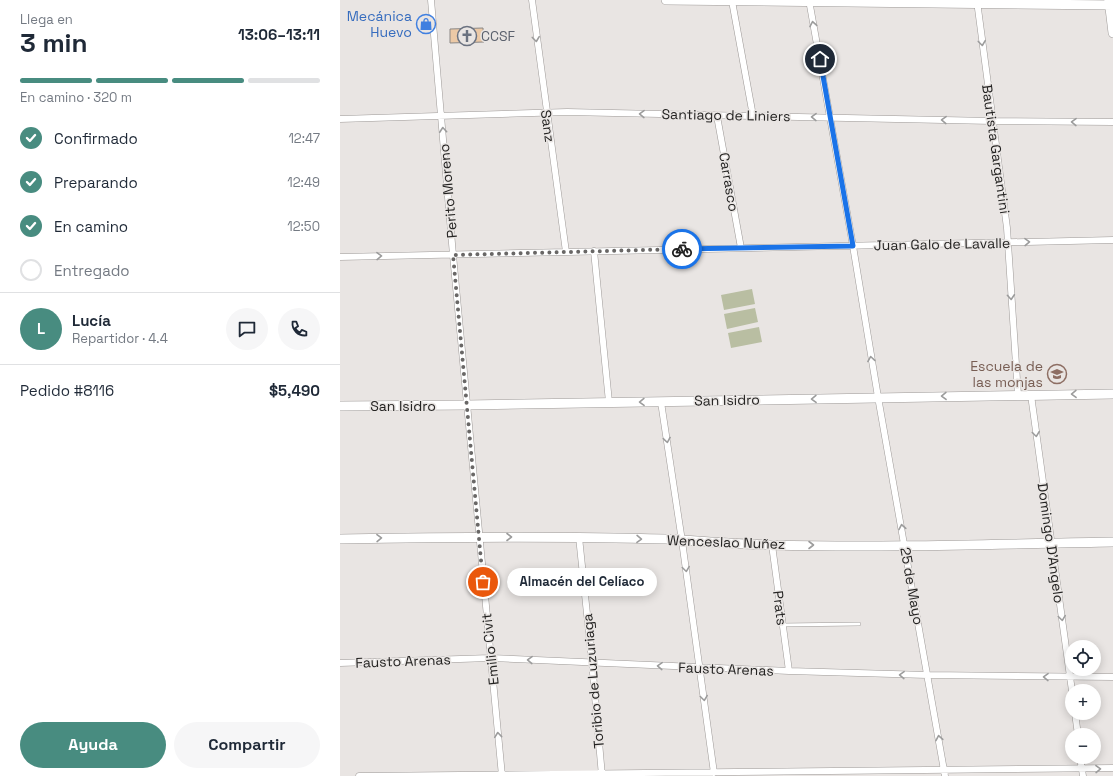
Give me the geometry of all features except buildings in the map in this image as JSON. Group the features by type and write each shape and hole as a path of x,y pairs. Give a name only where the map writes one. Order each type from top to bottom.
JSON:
{"street":[{"name":"Perito Moreno","path":"431,0 467,406"},
{"name":"Sanz","path":"532,0 566,252"},
{"path":"666,0 1110,4 1113,33"},
{"path":"732,1 753,116"},
{"name":"25 de Mayo","path":"809,1 945,773"},
{"name":"Bautista Gargantini","path":"977,2 1008,242 1018,395"},
{"name":"Santiago de Liniers","path":"340,118 546,112 1113,122"},
{"name":"Carrasco","path":"717,116 740,248"},
{"name":"Juan Galo de Lavalle","path":"340,257 1113,240"},
{"path":"594,251 609,402"},
{"name":"San Isidro","path":"340,406 467,406 878,397 1113,394"},
{"name":"Domingo D'Angelo","path":"1031,395 1071,684"},
{"path":"661,402 682,540 714,772"},
{"name":"Emilio Civit","path":"467,406 502,775"},
{"name":"Wenceslao Nuñez","path":"340,539 579,537 682,540 772,545 905,546 1113,542"},
{"name":"Toribio de Luzuriaga","path":"579,537 602,774"},
{"name":"Prats","path":"772,545 789,671"},
{"name":"Fausto Arenas","path":"340,663 490,658 789,671 1070,678 1113,677"},
{"path":"1081,764 1083,776"},
{"path":"359,776 714,772 945,773 1113,768"}],"lane":[{"path":"782,625 860,624"}],"green space":[{"path":"752,289 755,304 724,310 721,295"},
{"path":"755,308 758,322 727,329 724,314"},
{"path":"759,327 762,342 731,348 728,333"}],"way so far":[{"path":"483,582 453,255 682,249"}],"place":[{"name":"Mecánica Huevo","path":"426,24"},
{"name":"CCSF","path":"467,36"},
{"name":"Escuela de las monjas","path":"1057,374"},
{"name":"Almacén del Celíaco","path":"483,582"}],"route":[{"path":"682,249 853,246 820,59"}]}
